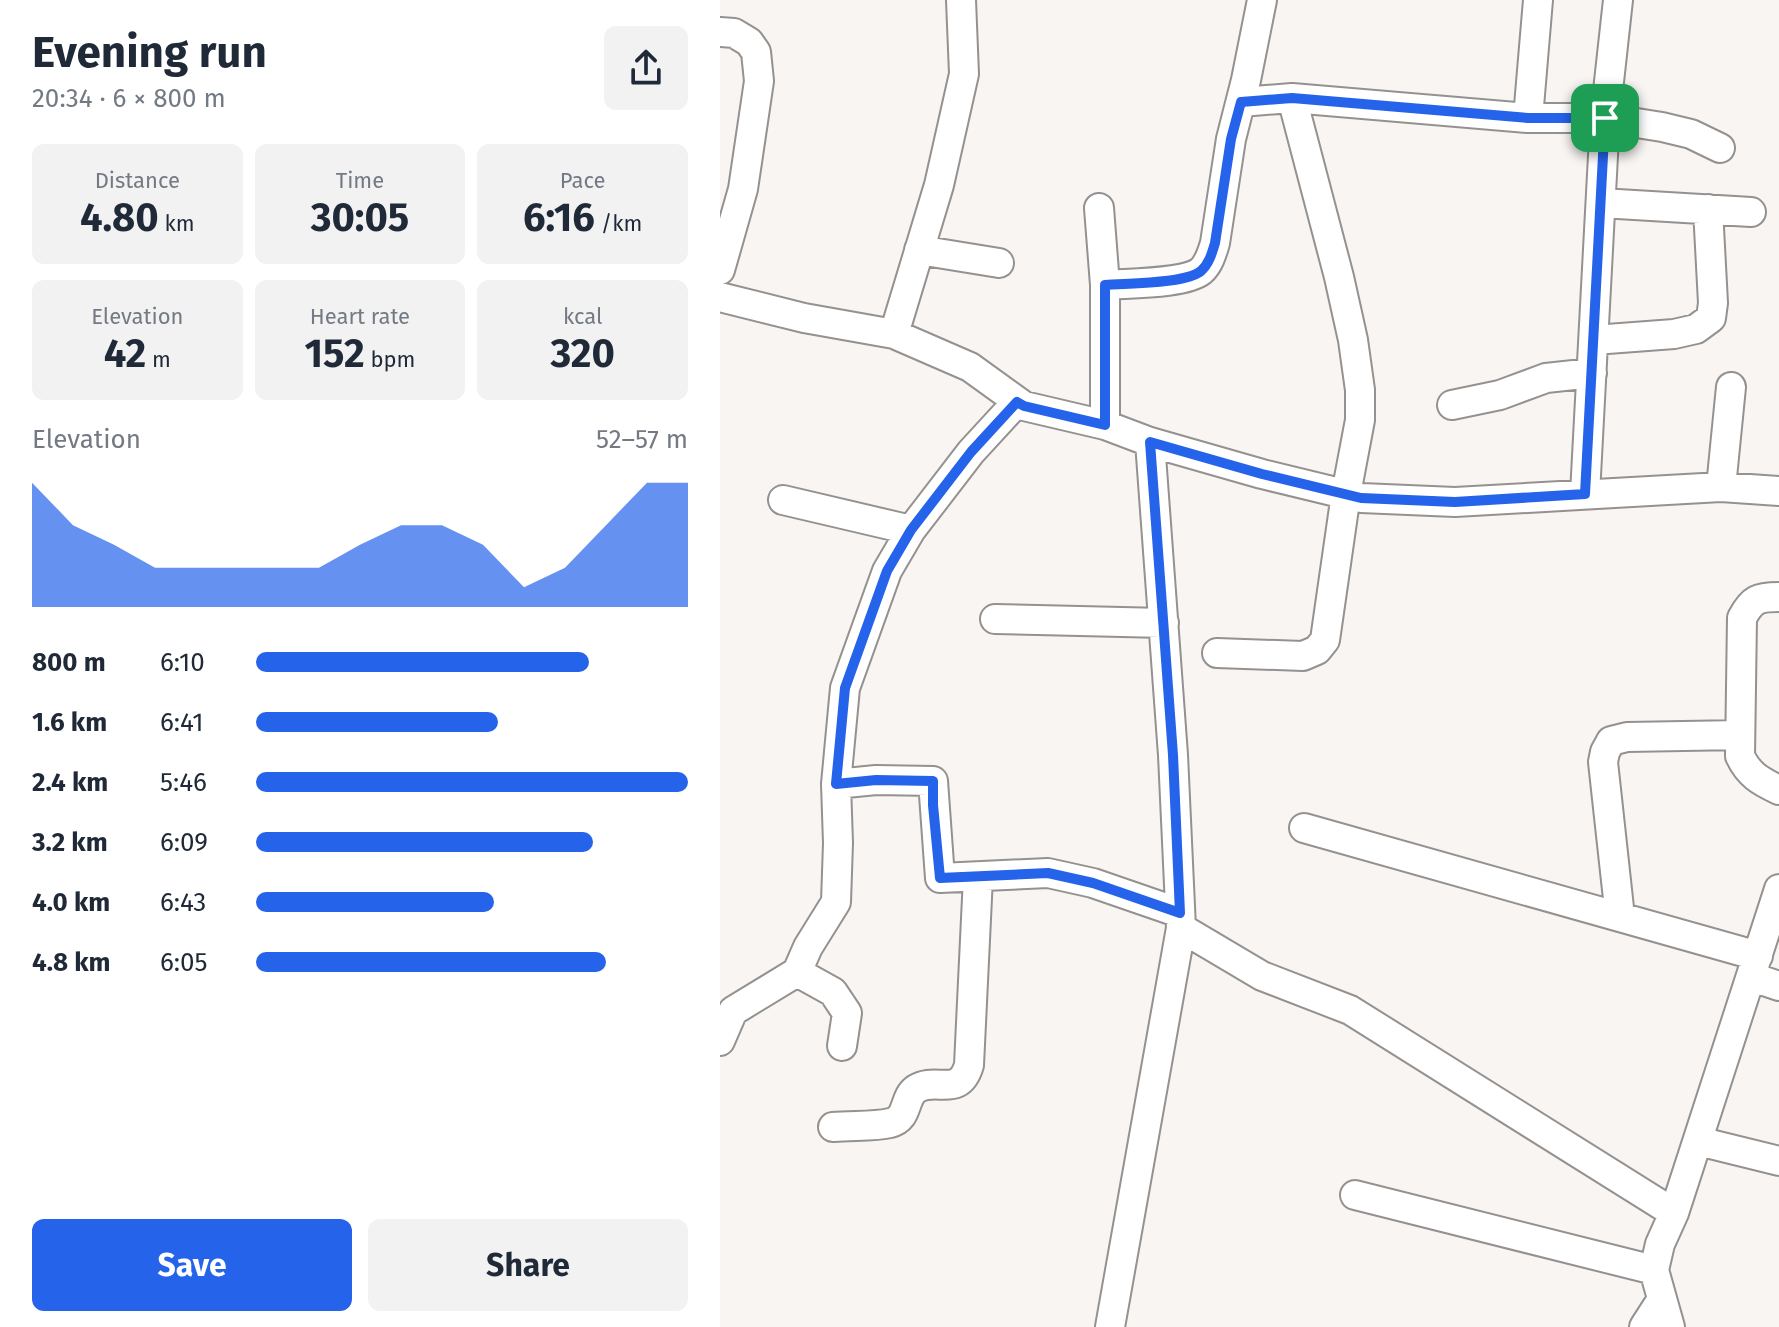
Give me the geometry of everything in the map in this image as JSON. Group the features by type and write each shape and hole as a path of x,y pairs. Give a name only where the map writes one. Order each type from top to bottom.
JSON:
{"street":[{"path":"894,334 939,185 964,74 961,0"},
{"path":"1105,285 1182,279 1200,272 1211,258 1231,139 1262,0"},
{"path":"1528,118 1538,0"},
{"path":"1585,494 1605,118 1618,0"},
{"path":"720,32 734,33 749,42 756,52 759,81 743,189 720,270"},
{"path":"1241,102 1292,98 1528,118 1605,118 1691,134 1720,148"},
{"path":"1217,653 1303,656 1317,650 1325,640 1360,420 1360,390 1353,340 1292,98"},
{"path":"1601,203 1751,212"},
{"path":"1099,208 1105,285 1105,425"},
{"path":"1594,340 1674,334 1696,329 1711,318 1713,303 1708,209"},
{"path":"919,250 999,263"},
{"path":"720,297 804,318 894,334 970,367 1024,406 1105,425 1150,442 1262,474 1361,498 1455,502 1721,487 1779,491"},
{"path":"1452,405 1500,395 1546,378 1592,373"},
{"path":"1721,487 1731,387"},
{"path":"720,1041 733,1011 797,972 808,947 836,902 836,784 845,688 887,571 911,530 971,452 1017,402"},
{"path":"1110,1327 1181,920 1173,755 1150,442"},
{"path":"783,500 911,530"},
{"path":"1779,597 1763,597 1749,604 1742,618 1740,735 1740,756 1746,770 1779,790"},
{"path":"995,619 1164,623"},
{"path":"1620,917 1603,762 1611,741 1627,737 1740,735"},
{"path":"836,784 876,780 933,781 940,878 1048,873 1070,876 1181,920 1262,976 1350,1010 1674,1213"},
{"path":"1304,828 1620,917 1755,967 1779,986"},
{"path":"833,1127 893,1123 901,1117 915,1089 927,1085 951,1085 966,1075 978,877"},
{"path":"1670,1327 1654,1270 1660,1244 1674,1213 1779,889"},
{"path":"797,972 833,992 847,1013 842,1046"},
{"path":"1698,1141 1779,1161"},
{"path":"1355,1195 1654,1270"},
{"path":"1644,1327 1662,1299"}],"route":[{"path":"1292,98 1528,118 1605,118 1585,494 1455,502 1361,498 1150,442 1173,755 1180,913 1070,876 1048,873 940,878 933,781 876,780 836,784 845,688 887,571 911,530 971,452 1017,402 1105,425 1105,285 1182,279 1200,272 1211,258 1231,139 1241,102 1292,98"}]}
